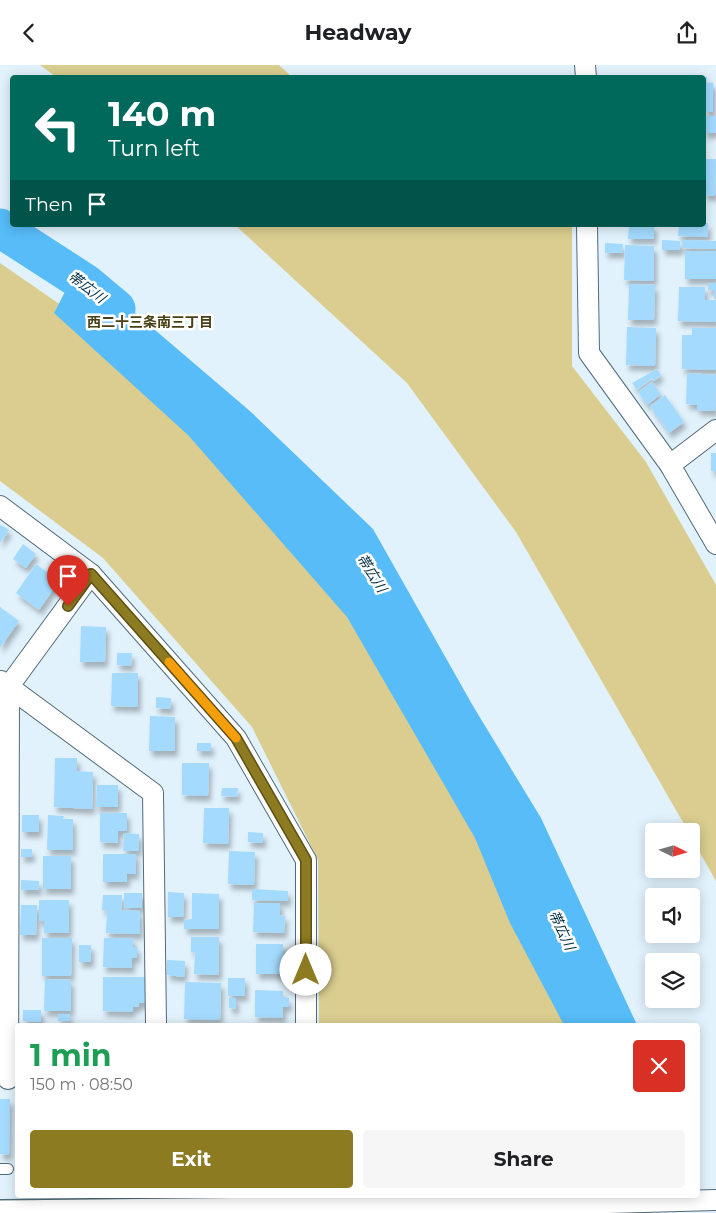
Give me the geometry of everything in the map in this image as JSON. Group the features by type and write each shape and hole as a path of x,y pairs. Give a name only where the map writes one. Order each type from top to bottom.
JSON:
{"street":[{"path":"587,227 588,353 670,465 716,544"},
{"path":"670,465 716,430"},
{"path":"0,506 91,574 236,738 306,860 306,1023"},
{"path":"8,1080 4,683 91,574"},
{"path":"4,683 153,793 156,1023"},
{"path":"0,1213 716,1200"}],"shaded area":[{"path":"40,65 279,65 290,75 53,75"},
{"path":"237,227 572,227 572,366 646,462 716,585 716,881 700,853 700,823 683,823 516,532 407,383"},
{"path":"0,263 97,330 340,580 583,1023 319,1023 318,860 252,727 103,558 0,481"}],"water":[{"path":"79,265 251,412 373,529 473,706 541,818 636,1023 563,1023 510,923 475,838 347,617 188,435 54,313"}],"pier":[{"path":"700,1173 711,1173 716,1182 716,1213 657,1213 650,1198 700,1198"}],"building":[{"path":"706,77 707,83 713,83 713,112 706,112"},
{"path":"706,116 716,116 716,133 706,133"},
{"path":"706,159 716,159 715,196 706,195"},
{"path":"706,223 708,223 708,237 678,236 679,227 706,227"},
{"path":"629,227 654,227 654,239 628,239"},
{"path":"662,240 680,241 680,250 662,250"},
{"path":"682,240 716,241 716,249 682,248"},
{"path":"605,243 623,244 622,253 605,253"},
{"path":"625,245 654,246 654,281 624,280"},
{"path":"685,251 716,251 716,279 685,279"},
{"path":"708,283 716,283 716,299 714,299 714,290 708,290"},
{"path":"629,284 655,285 654,320 628,320"},
{"path":"679,287 705,287 705,300 716,300 716,322 678,321"},
{"path":"627,327 656,328 655,366 626,365"},
{"path":"692,328 716,328 716,370 682,369 682,335 692,335"},
{"path":"657,369 661,375 654,381 652,378 637,390 632,383"},
{"path":"687,373 716,375 715,411 697,410 697,405 686,404"},
{"path":"652,382 661,394 647,405 638,392"},
{"path":"665,395 684,422 669,433 650,406"},
{"path":"711,453 716,453 716,471 711,471"},
{"path":"0,526 9,530 0,543"},
{"path":"23,544 36,554 26,568 13,559"},
{"path":"36,564 59,581 39,610 16,593"},
{"path":"0,607 19,621 0,648"},
{"path":"81,626 106,627 105,662 80,662"},
{"path":"117,653 132,653 131,666 117,665"},
{"path":"112,673 138,673 138,707 111,706"},
{"path":"156,697 171,698 171,709 156,708"},
{"path":"150,716 175,717 175,751 149,751"},
{"path":"197,743 211,743 211,751 197,751"},
{"path":"55,758 77,758 77,771 93,772 92,809 54,807"},
{"path":"182,763 209,763 208,796 182,795"},
{"path":"97,785 118,785 118,807 96,807"},
{"path":"222,788 238,788 237,797 221,796"},
{"path":"204,808 229,808 228,844 203,843"},
{"path":"100,813 127,813 127,831 118,831 118,843 100,842"},
{"path":"22,815 39,815 39,832 22,832"},
{"path":"48,815 64,816 63,819 73,819 73,850 47,850"},
{"path":"248,832 263,833 263,843 248,842"},
{"path":"124,833 139,834 139,851 123,851"},
{"path":"21,849 32,849 32,857 21,857"},
{"path":"229,851 255,852 254,885 228,884"},
{"path":"103,854 136,854 136,874 127,874 127,882 103,882"},
{"path":"43,856 71,856 71,889 43,889"},
{"path":"21,880 39,881 39,890 21,890"},
{"path":"252,889 288,891 288,901 252,900"},
{"path":"168,892 184,893 183,917 168,917"},
{"path":"124,893 142,893 142,908 124,908"},
{"path":"192,893 219,894 219,929 184,929 184,920 192,919"},
{"path":"103,895 122,895 121,910 140,911 140,934 106,933 107,910 102,910"},
{"path":"39,900 69,900 69,933 44,933 44,921 39,921"},
{"path":"254,903 280,903 280,915 285,916 284,933 253,932"},
{"path":"21,905 37,905 36,935 20,935"},
{"path":"191,937 219,937 219,975 194,974 195,952 191,952"},
{"path":"42,938 72,938 71,976 42,976"},
{"path":"104,938 133,938 133,947 137,947 137,958 132,958 132,968 103,967"},
{"path":"256,944 283,944 283,974 256,974"},
{"path":"79,945 91,945 91,962 79,962"},
{"path":"167,960 185,961 184,977 167,975"},
{"path":"103,977 147,977 147,1003 139,1003 139,1007 133,1007 132,1012 103,1011"},
{"path":"228,978 245,978 245,996 228,996"},
{"path":"45,979 71,980 71,1011 44,1011"},
{"path":"185,982 221,983 220,1020 184,1019"},
{"path":"255,990 283,991 283,998 289,998 289,1007 283,1007 283,1018 255,1017"},
{"path":"229,998 236,998 236,1009 229,1008"},
{"path":"23,1010 41,1010 41,1022 23,1021"},
{"path":"58,1014 70,1014 70,1021 58,1021"},
{"path":"0,1099 10,1099 9,1155 0,1154"}],"waterway":[{"name":"帯広川","path":"0,228 85,283 116,309"}],"slow traffic":[{"path":"169,662 236,738"}],"district":[{"name":"西二十三条南三丁目","path":"150,322"}],"route":[{"path":"68,606 91,574 236,738 306,860 306,970"}]}
